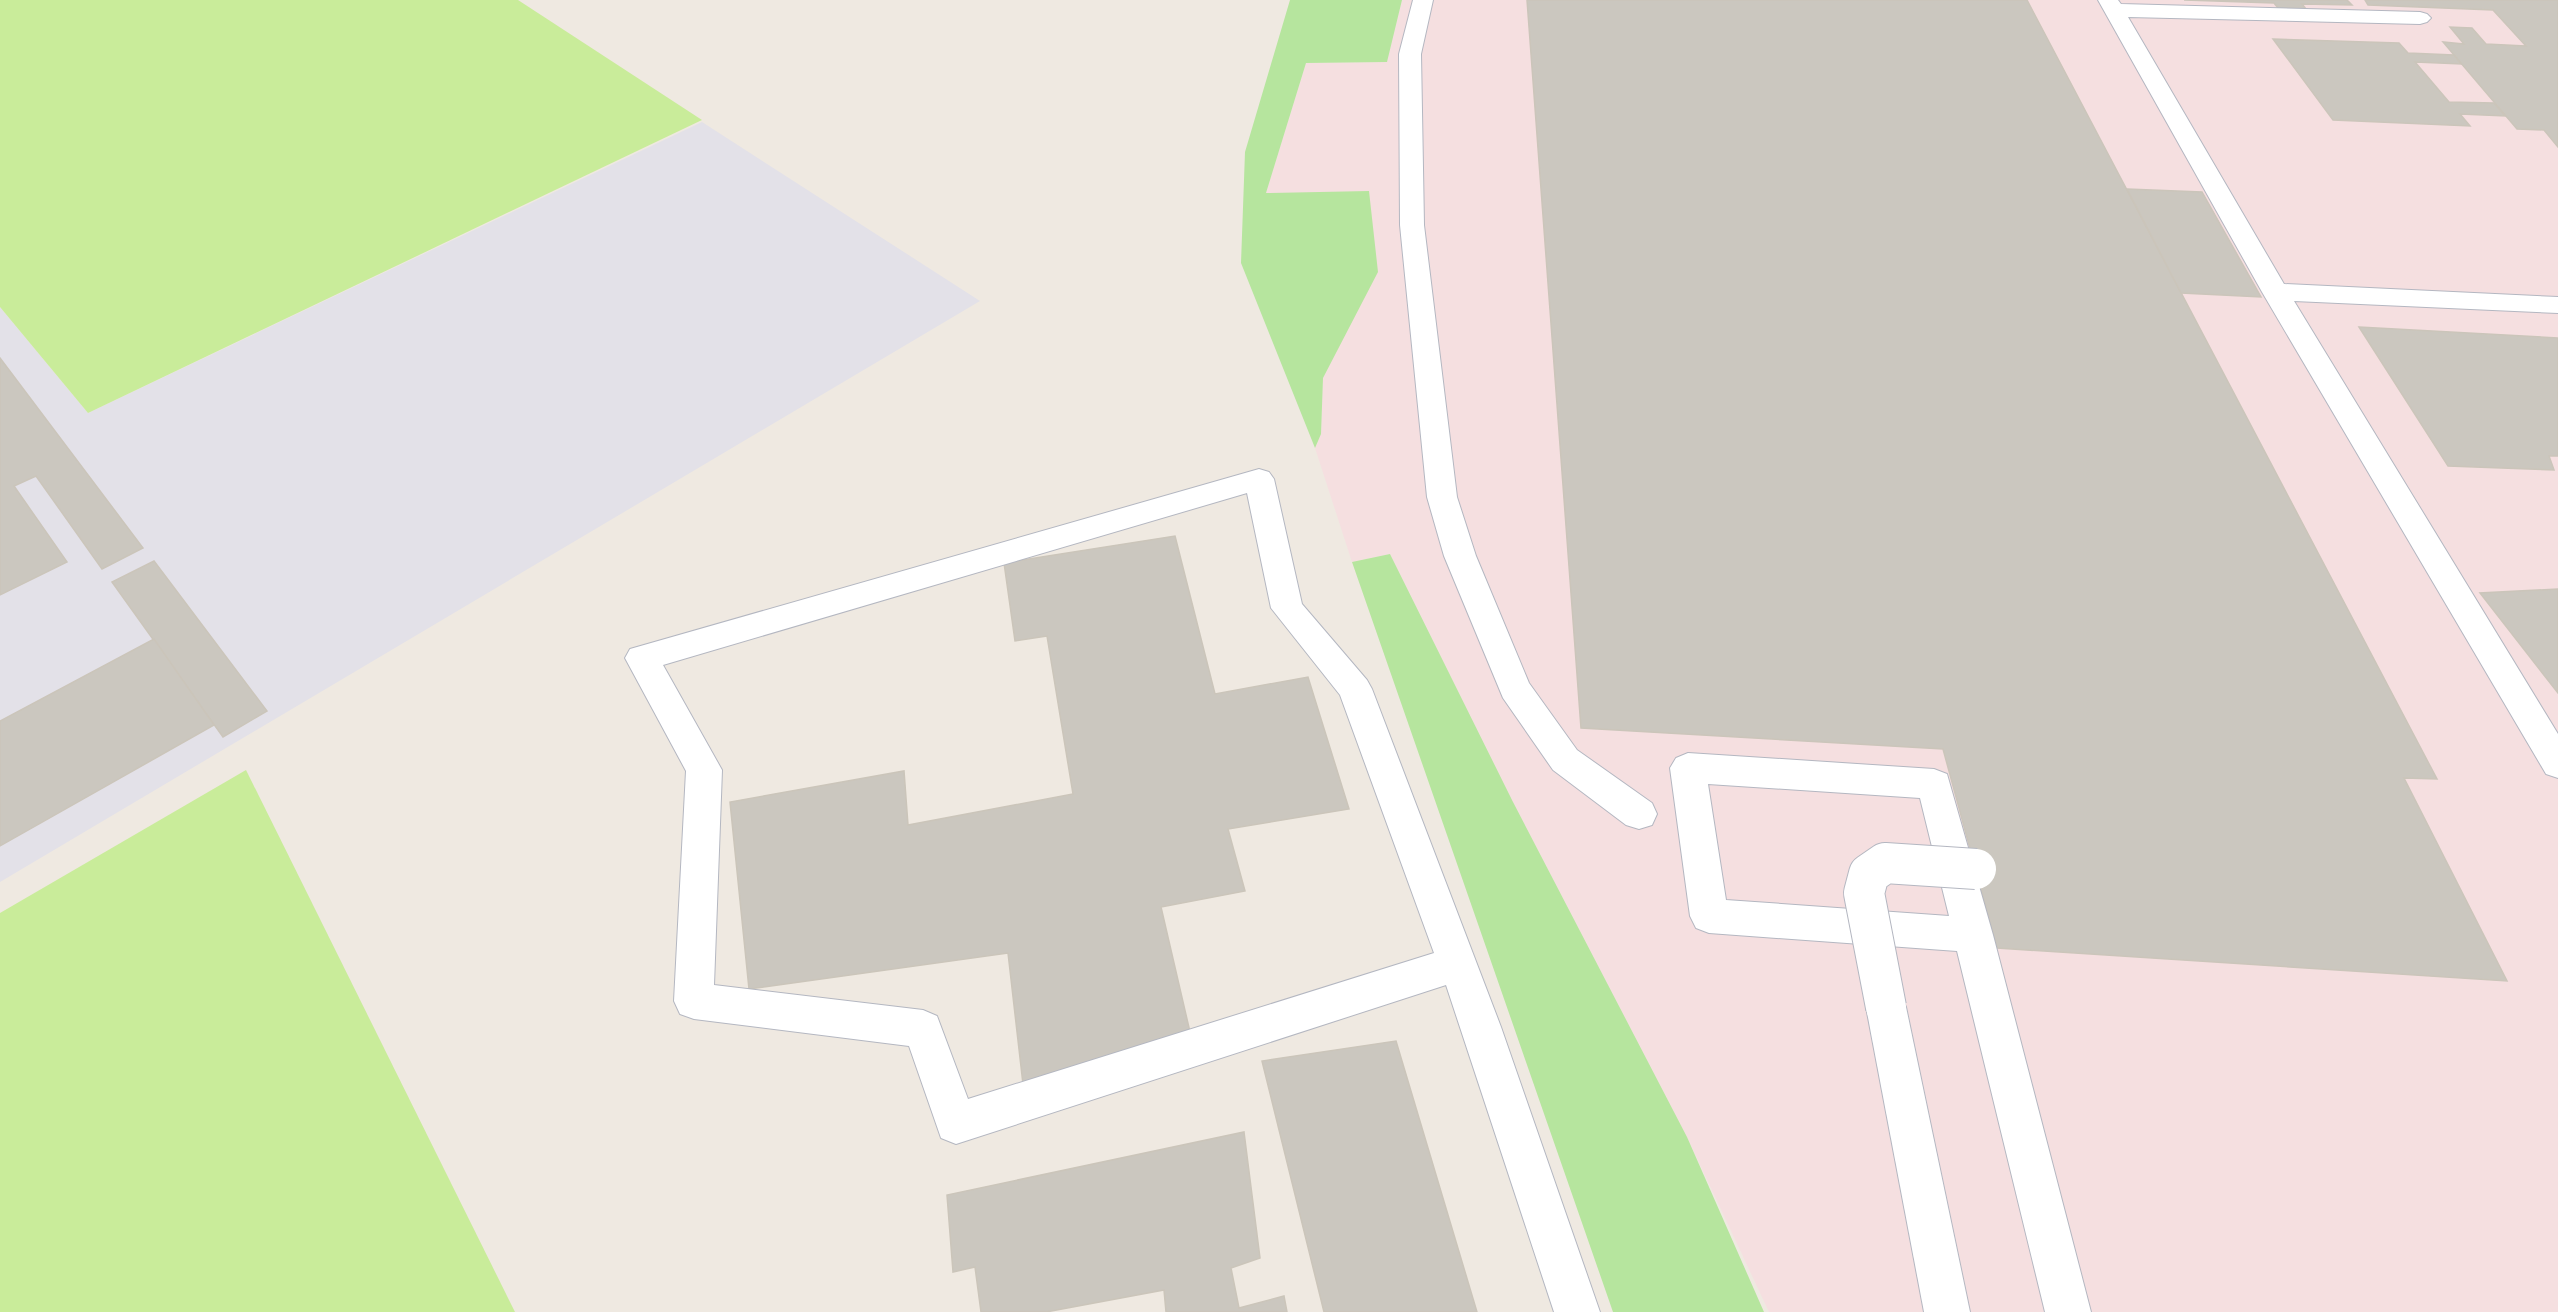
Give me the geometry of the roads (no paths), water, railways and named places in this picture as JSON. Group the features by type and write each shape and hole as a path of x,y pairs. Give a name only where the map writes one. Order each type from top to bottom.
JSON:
{"lane":[{"path":"1423,0 1410,54 1412,225 1442,497 1460,556 1515,689 1564,760 1639,814"},
{"path":"2111,5 2420,18"},
{"path":"2111,5 2275,292 2558,764"},
{"path":"2275,292 2558,305"},
{"path":"1458,963 956,1123 924,1029 694,1001 704,770 642,658 1259,479 1287,608 1355,689 1458,963 1577,1312"},
{"path":"1974,935 1709,916 1688,768 1934,784 1974,935 2068,1312"},
{"path":"1947,1312 1864,893 1865,879 1871,868 1886,863 1976,869"}]}
